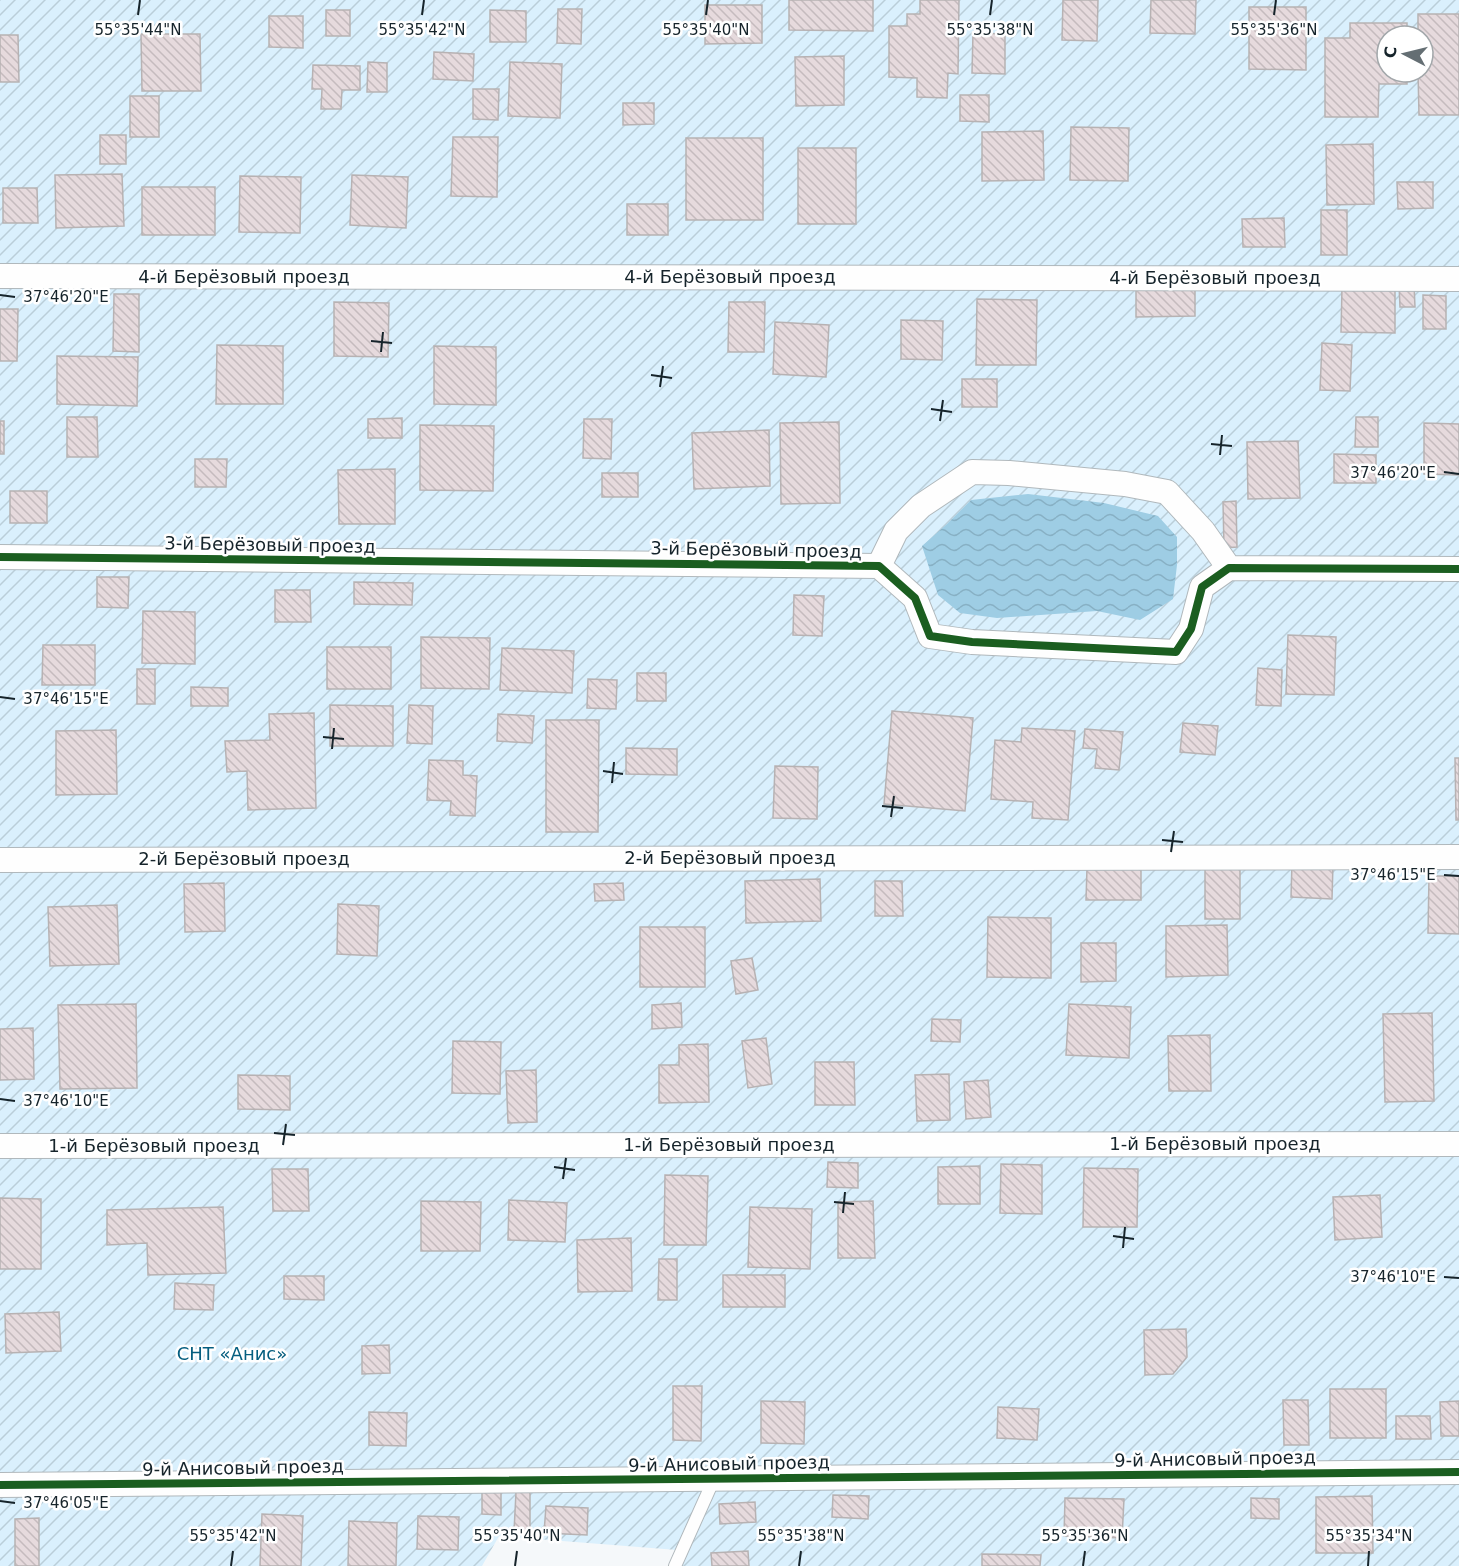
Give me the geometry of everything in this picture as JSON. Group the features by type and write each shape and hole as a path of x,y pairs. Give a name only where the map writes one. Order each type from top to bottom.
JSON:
{"street":[{"name":"4-й Берёзовый проезд","path":"0,276 1459,279"},
{"name":"3-й Берёзовый проезд","path":"0,557 879,566 915,598 930,636 972,642 1176,652 1191,629 1202,587 1229,568 1203,531 1167,492 1125,484 1009,473 972,472 921,506 896,531 879,566"},
{"path":"1229,568 1459,569"},
{"name":"2-й Берёзовый проезд","path":"0,860 1459,857"},
{"name":"1-й Берёзовый проезд","path":"0,1146 1459,1144"},
{"name":"9-й Анисовый проезд","path":"0,1485 1459,1472"}],"lane":[{"path":"675,1566 714,1479"}],"green space":[{"name":"СНТ «Анис»","path":"0,0 1459,0 1459,1566 670,1566 677,1550 499,1536 482,1566 0,1566"}],"water":[{"path":"1028,494 1104,503 1158,516 1177,537 1177,565 1173,599 1140,620 1097,611 997,618 960,613 938,595 922,546 971,500"}],"building":[{"path":"789,0 873,0 873,31 789,30"},
{"path":"920,0 959,0 958,74 948,73 947,98 917,97 917,78 889,77 889,26 907,26 907,14 920,14"},
{"path":"1063,0 1098,0 1097,41 1062,40"},
{"path":"1151,0 1196,0 1195,34 1150,33"},
{"path":"705,5 762,5 762,43 705,44"},
{"path":"1249,7 1306,7 1306,70 1249,69"},
{"path":"558,9 582,9 581,44 557,43"},
{"path":"326,10 350,10 350,36 326,36"},
{"path":"490,10 526,11 526,42 490,42"},
{"path":"1418,14 1459,14 1459,115 1419,115 1418,84 1435,84 1435,24 1418,24"},
{"path":"269,16 303,16 303,48 269,47"},
{"path":"1350,23 1407,23 1375,24 1375,84 1379,84 1378,117 1325,117 1325,38 1350,38"},
{"path":"973,33 1005,34 1005,74 972,73"},
{"path":"141,34 200,34 201,91 142,91"},
{"path":"0,35 18,35 19,82 0,82"},
{"path":"434,52 474,54 473,81 433,79"},
{"path":"844,56 844,105 796,106 795,57"},
{"path":"368,62 387,63 387,92 367,92"},
{"path":"510,62 562,64 560,118 508,116"},
{"path":"313,65 360,66 360,90 342,90 341,109 321,109 322,89 312,89"},
{"path":"473,89 499,89 498,120 473,119"},
{"path":"960,95 989,95 989,122 960,121"},
{"path":"130,96 159,96 159,137 130,137"},
{"path":"623,103 654,103 654,124 623,125"},
{"path":"1071,127 1129,128 1128,181 1070,180"},
{"path":"1043,131 1044,180 982,181 982,132"},
{"path":"100,135 126,135 126,164 100,164"},
{"path":"453,137 498,137 497,197 451,196"},
{"path":"686,138 763,138 763,220 686,220"},
{"path":"1373,144 1374,204 1327,205 1326,145"},
{"path":"798,148 856,148 856,224 798,224"},
{"path":"122,174 124,226 56,228 55,175"},
{"path":"352,175 408,177 406,228 350,225"},
{"path":"240,176 301,177 300,233 239,232"},
{"path":"1397,182 1433,182 1433,208 1398,209"},
{"path":"142,187 215,187 215,235 142,235"},
{"path":"3,188 37,188 38,223 3,223"},
{"path":"627,204 668,204 668,235 627,235"},
{"path":"1321,210 1347,210 1347,255 1321,255"},
{"path":"1284,218 1285,247 1243,247 1242,219"},
{"path":"1414,284 1415,307 1400,307 1399,285"},
{"path":"1342,287 1395,287 1395,333 1341,332"},
{"path":"1195,288 1195,316 1136,317 1136,289"},
{"path":"114,294 139,294 139,352 113,351"},
{"path":"1423,295 1446,296 1446,329 1423,329"},
{"path":"977,299 1037,300 1036,365 976,365"},
{"path":"334,302 389,303 388,357 334,356"},
{"path":"729,302 765,302 764,352 728,352"},
{"path":"0,309 18,309 17,361 0,361"},
{"path":"901,320 943,321 942,360 901,359"},
{"path":"775,322 829,325 826,377 773,374"},
{"path":"1322,343 1352,345 1350,391 1320,390"},
{"path":"217,345 283,346 283,404 216,404"},
{"path":"434,346 496,347 496,405 434,404"},
{"path":"57,356 138,357 137,406 57,404"},
{"path":"962,379 997,379 997,407 962,407"},
{"path":"67,417 97,417 98,457 67,457"},
{"path":"1356,417 1378,417 1378,447 1355,447"},
{"path":"402,418 402,438 368,438 368,419"},
{"path":"584,419 612,419 611,459 583,458"},
{"path":"0,421 4,421 4,454 0,454"},
{"path":"839,422 840,503 781,504 780,423"},
{"path":"1424,423 1459,424 1459,475 1424,474"},
{"path":"420,425 494,426 493,491 420,490"},
{"path":"769,430 770,486 694,489 692,433"},
{"path":"1298,441 1300,498 1248,499 1247,442"},
{"path":"1334,454 1376,455 1376,483 1334,483"},
{"path":"195,459 227,459 226,487 195,487"},
{"path":"395,469 395,524 339,524 338,470"},
{"path":"602,473 638,473 638,497 602,497"},
{"path":"10,491 47,491 47,523 10,523"},
{"path":"1236,501 1237,547 1224,548 1223,502"},
{"path":"97,577 129,577 128,608 97,607"},
{"path":"354,582 413,583 412,605 354,604"},
{"path":"275,590 310,590 311,622 275,622"},
{"path":"794,595 824,596 822,636 793,635"},
{"path":"143,611 195,612 195,664 142,663"},
{"path":"1288,635 1336,637 1334,695 1286,694"},
{"path":"421,637 490,638 489,689 421,688"},
{"path":"43,645 95,645 95,685 42,685"},
{"path":"327,647 391,647 391,689 327,689"},
{"path":"502,648 574,651 572,693 500,690"},
{"path":"1258,668 1282,670 1281,706 1256,705"},
{"path":"137,669 155,669 155,704 137,704"},
{"path":"637,673 666,673 666,701 637,701"},
{"path":"588,679 617,680 616,709 587,708"},
{"path":"191,687 228,688 228,706 191,706"},
{"path":"330,705 393,706 393,746 330,746"},
{"path":"409,705 433,706 432,744 407,743"},
{"path":"892,711 973,718 965,811 884,804"},
{"path":"314,713 316,808 248,810 247,771 227,772 225,741 270,740 269,714"},
{"path":"498,714 534,716 532,743 497,741"},
{"path":"546,720 599,720 598,832 546,832"},
{"path":"1183,723 1218,726 1215,755 1180,752"},
{"path":"1022,728 1075,731 1068,820 1032,818 1033,802 991,799 995,740 1021,742"},
{"path":"1085,729 1123,732 1119,770 1095,768 1097,749 1083,748"},
{"path":"116,730 117,794 56,795 56,731"},
{"path":"626,748 677,749 677,775 626,774"},
{"path":"1455,758 1459,758 1459,820 1456,820"},
{"path":"429,760 463,761 463,775 477,776 475,816 450,815 451,801 427,800"},
{"path":"775,766 818,767 817,819 773,818"},
{"path":"1292,863 1333,864 1332,899 1291,897"},
{"path":"1205,867 1240,867 1240,919 1205,919"},
{"path":"1087,868 1141,868 1141,900 1086,900"},
{"path":"1429,876 1459,876 1459,934 1428,933"},
{"path":"820,879 821,921 746,923 745,881"},
{"path":"875,881 902,881 903,916 875,916"},
{"path":"224,883 225,931 185,932 184,884"},
{"path":"623,883 624,900 595,901 594,884"},
{"path":"338,904 379,906 377,956 337,954"},
{"path":"117,905 119,964 50,966 48,907"},
{"path":"988,917 1051,918 1051,978 987,977"},
{"path":"1227,925 1228,975 1166,977 1166,926"},
{"path":"640,927 705,927 705,987 640,987"},
{"path":"1081,943 1116,943 1116,981 1081,982"},
{"path":"752,958 758,990 736,994 731,961"},
{"path":"681,1003 682,1027 652,1029 652,1005"},
{"path":"136,1004 137,1088 60,1089 58,1005"},
{"path":"1069,1004 1131,1007 1129,1058 1066,1055"},
{"path":"1432,1013 1434,1101 1385,1102 1383,1014"},
{"path":"932,1019 961,1020 960,1042 931,1041"},
{"path":"33,1028 34,1079 0,1080 0,1029"},
{"path":"1210,1035 1211,1091 1169,1091 1168,1036"},
{"path":"766,1038 772,1084 748,1088 742,1041"},
{"path":"453,1041 501,1042 500,1094 452,1093"},
{"path":"708,1044 709,1102 659,1103 659,1065 679,1065 679,1045"},
{"path":"815,1062 854,1062 855,1105 815,1105"},
{"path":"536,1070 537,1122 508,1123 506,1071"},
{"path":"949,1074 950,1120 917,1121 915,1075"},
{"path":"238,1075 290,1076 290,1110 238,1109"},
{"path":"988,1080 991,1117 966,1119 964,1082"},
{"path":"828,1162 858,1163 858,1188 827,1187"},
{"path":"1001,1164 1042,1165 1042,1214 1000,1213"},
{"path":"980,1166 980,1204 938,1204 938,1167"},
{"path":"1084,1168 1138,1169 1137,1227 1083,1227"},
{"path":"272,1169 308,1169 309,1211 273,1211"},
{"path":"665,1175 708,1176 706,1245 664,1245"},
{"path":"1380,1195 1382,1237 1335,1240 1333,1197"},
{"path":"0,1198 41,1199 41,1269 0,1269"},
{"path":"509,1200 567,1203 565,1242 508,1240"},
{"path":"421,1201 481,1202 480,1251 421,1251"},
{"path":"873,1201 875,1258 838,1258 838,1202"},
{"path":"223,1207 226,1273 148,1275 147,1243 107,1245 107,1210"},
{"path":"750,1207 812,1209 810,1269 748,1267"},
{"path":"631,1238 632,1291 578,1292 577,1240"},
{"path":"659,1259 677,1259 677,1300 658,1300"},
{"path":"723,1275 785,1275 785,1307 723,1307"},
{"path":"284,1276 324,1276 324,1300 284,1299"},
{"path":"175,1283 214,1285 213,1310 174,1309"},
{"path":"59,1312 61,1351 6,1353 5,1314"},
{"path":"1186,1329 1187,1357 1173,1374 1145,1375 1144,1330"},
{"path":"389,1345 390,1373 362,1374 362,1346"},
{"path":"673,1386 702,1386 701,1441 673,1440"},
{"path":"1330,1389 1386,1389 1386,1438 1330,1438"},
{"path":"1283,1400 1308,1400 1309,1445 1284,1445"},
{"path":"761,1401 805,1402 804,1444 761,1443"},
{"path":"1459,1401 1459,1436 1441,1436 1440,1402"},
{"path":"998,1407 1039,1409 1037,1440 997,1438"},
{"path":"369,1412 407,1413 406,1446 369,1445"},
{"path":"1396,1416 1430,1416 1431,1439 1396,1439"},
{"path":"482,1488 501,1488 501,1515 482,1514"},
{"path":"516,1492 530,1492 530,1533 514,1532"},
{"path":"833,1495 869,1496 868,1519 832,1517"},
{"path":"1372,1496 1373,1553 1316,1553 1316,1497"},
{"path":"1065,1498 1124,1499 1122,1538 1064,1536"},
{"path":"1251,1498 1279,1499 1279,1519 1251,1518"},
{"path":"755,1502 756,1522 720,1524 719,1504"},
{"path":"546,1506 588,1508 587,1535 544,1533"},
{"path":"262,1514 303,1516 301,1566 260,1566"},
{"path":"418,1516 459,1517 458,1550 417,1549"},
{"path":"39,1518 39,1566 15,1566 15,1519"},
{"path":"349,1521 397,1523 396,1566 348,1566"},
{"path":"748,1551 749,1566 712,1566 711,1553"},
{"path":"982,1554 1041,1555 1040,1566 982,1566"}],"cycle path":[{"path":"0,557 879,566 915,598 930,636 972,642 1176,652 1191,629 1202,587 1229,568 1459,569"},
{"path":"0,1485 1459,1472"}]}
